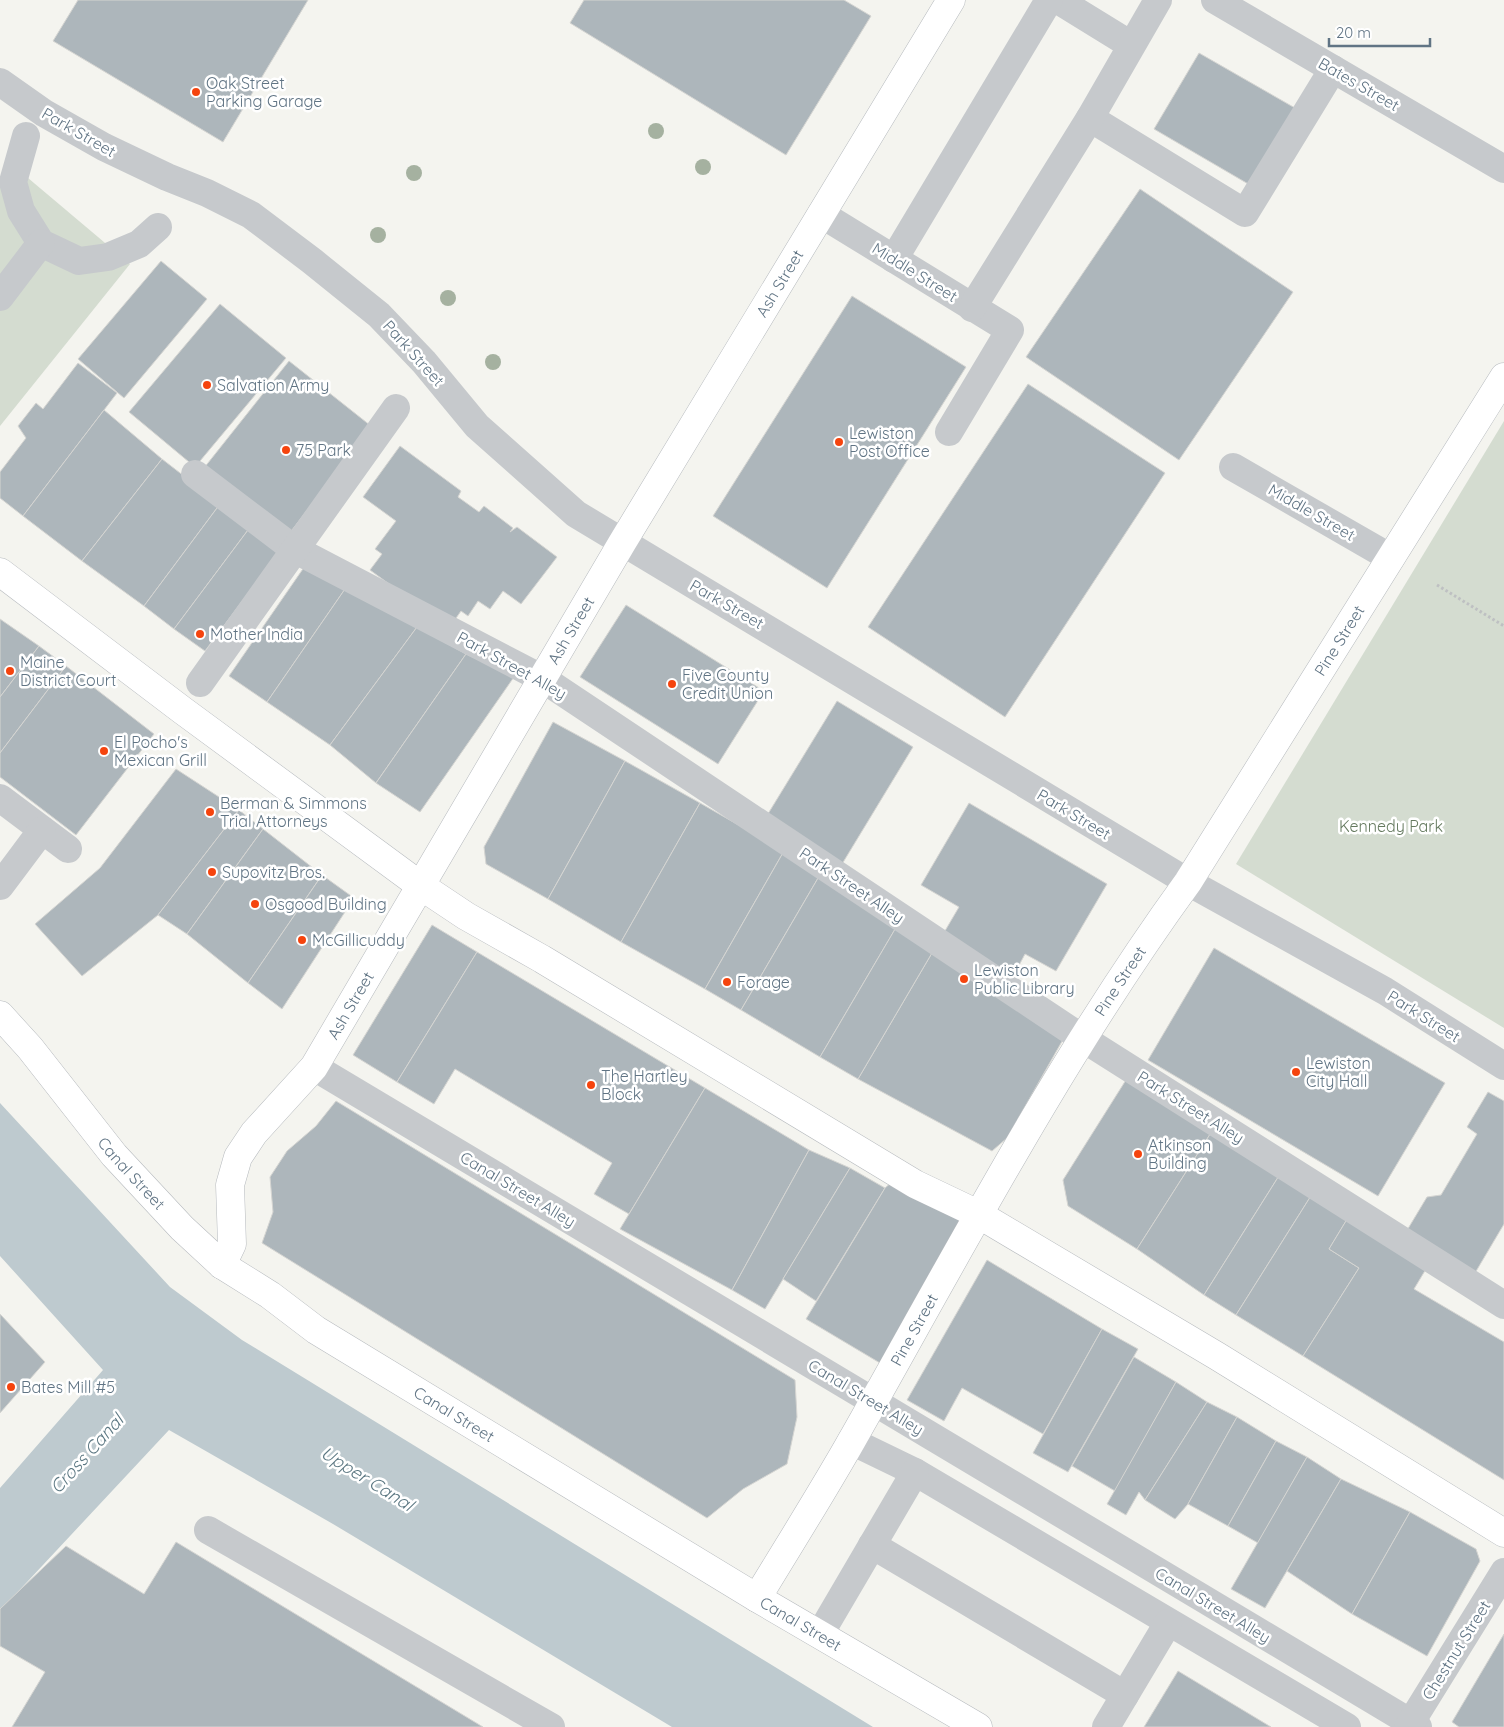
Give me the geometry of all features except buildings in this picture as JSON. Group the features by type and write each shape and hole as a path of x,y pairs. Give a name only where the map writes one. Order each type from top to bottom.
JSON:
{"main road":[{"name":"Ash Street","path":"222,1265 232,1244 230,1185 238,1157 254,1134 314,1067 622,543 951,0"},
{"name":"Pine Street","path":"757,1598 852,1441 978,1214 1082,1038 1149,936 1188,882 1504,377"},
{"path":"0,572 182,710 420,886 466,916 542,959 915,1184 978,1214 1226,1361 1504,1533"},
{"name":"Canal Street","path":"0,1016 30,1048 114,1155 182,1228 222,1265 270,1295 316,1330 757,1598 978,1727"}],"street":[{"path":"894,259 1049,0"},
{"path":"1058,0 1131,45"},
{"path":"972,308 1090,118 1158,0"},
{"name":"Bates Street","path":"1215,0 1504,169"},
{"path":"1090,118 1245,213 1333,69"},
{"name":"Park Street","path":"0,82 44,113 104,147 167,177 207,193 251,216 312,261 379,315 424,362 476,426 576,514 622,543 809,652 1188,882 1385,991 1504,1066"},
{"path":"26,136 13,182 21,211 41,244 79,261 108,257 139,244 158,227"},
{"name":"Middle Street","path":"821,214 1010,330 949,432"},
{"path":"0,297 41,244"},
{"path":"200,683 294,549 378,436 396,408"},
{"name":"Middle Street","path":"1233,467 1391,558"},
{"name":"Park Street Alley","path":"195,474 294,549 543,679 1082,1038 1504,1305"},
{"path":"0,798 68,849"},
{"path":"0,886 42,830"},
{"name":"Canal Street Alley","path":"314,1067 1412,1726"},
{"path":"852,1441 915,1472 1347,1727"},
{"path":"820,1634 915,1472"},
{"path":"208,1530 551,1727"},
{"path":"872,1545 1125,1695"},
{"name":"Chestnut Street","path":"1412,1726 1504,1572"},
{"path":"1106,1727 1168,1623"}],"path":[{"path":"1437,585 1504,626"}],"green space":[{"path":"15,167 130,264 0,426 0,186"},
{"name":"Kennedy Park","path":"1504,421 1504,1028 1236,864"}],"water":[{"path":"0,1103 170,1287 242,1340 873,1727 672,1727 333,1524 169,1430 0,1611 0,1488 103,1370 0,1256"}],"place":[{"name":"Oak Street Parking Garage","path":"196,92"},
{"name":"Salvation Army","path":"207,385"},
{"name":"Lewiston Post Office","path":"839,442"},
{"name":"75 Park","path":"286,450"},
{"name":"Mother India","path":"200,634"},
{"name":"Maine District Court","path":"10,671"},
{"name":"Five County Credit Union","path":"672,684"},
{"name":"El Pocho's Mexican Grill","path":"104,751"},
{"name":"Berman & Simmons Trial Attorneys","path":"210,812"},
{"name":"Supovitz Bros.","path":"212,872"},
{"name":"Osgood Building","path":"255,904"},
{"name":"McGillicuddy","path":"302,940"},
{"name":"Lewiston Public Library","path":"964,979"},
{"name":"Forage","path":"727,982"},
{"name":"Lewiston City Hall","path":"1296,1072"},
{"name":"The Hartley Block","path":"591,1085"},
{"name":"Atkinson Building","path":"1138,1154"},
{"name":"Bates Mill #5","path":"11,1387"}],"water label":[{"name":"Cross Canal","path":"87,1454"},
{"name":"Upper Canal","path":"367,1479"}]}
